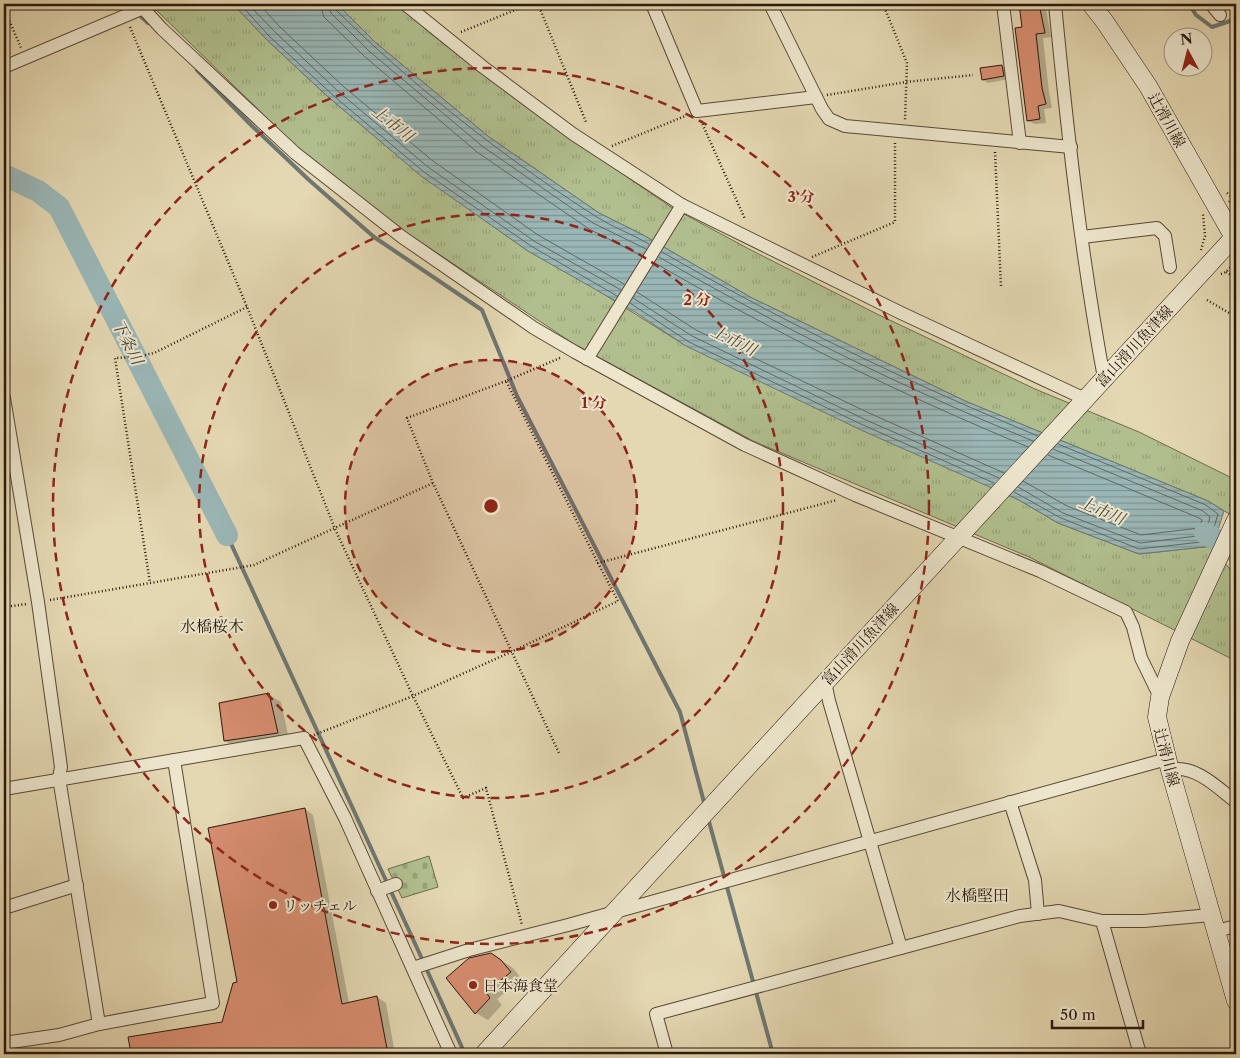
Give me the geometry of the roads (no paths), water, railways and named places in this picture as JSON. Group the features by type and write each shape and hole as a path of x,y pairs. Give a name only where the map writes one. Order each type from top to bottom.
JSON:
{"main road":[{"name":"辻滑川線","path":"1091,4 1148,86 1236,238"},
{"name":"富山滑川魚津線","path":"484,1054 1104,378 1236,238"},
{"name":"辻滑川線","path":"1236,520 1180,641 1160,697 1157,717 1214,923 1234,982 1236,1001"}],"street":[{"path":"405,4 483,67 572,134 682,205 899,312 1080,405"},
{"path":"652,4 697,111 816,97"},
{"path":"770,4 816,97 829,119 845,126 994,141 1071,146"},
{"path":"1003,4 1020,143"},
{"path":"1055,4 1091,307 1104,378"},
{"path":"1211,4 1220,15"},
{"path":"4,67 126,16 146,5 162,29 294,153 402,237 534,328 745,445 855,495 963,532 1126,612 1133,627 1141,658 1160,697"},
{"path":"587,359 682,205"},
{"path":"1082,237 1157,228 1165,236 1170,267"},
{"path":"4,398 38,602 61,767 59,778 99,1024"},
{"path":"825,682 901,948"},
{"path":"4,789 59,778 304,738 414,967 450,1054"},
{"path":"4,1044 59,1035 99,1024 213,1003 174,760"},
{"path":"414,967 432,960 1010,802 1169,764 1200,775 1236,802"},
{"path":"1010,802 1035,880 1038,914"},
{"path":"378,891 396,884"},
{"path":"4,908 77,885"},
{"path":"667,1054 656,1014 1020,916 1059,911 1102,921 1214,923 1236,926"},
{"path":"1102,921 1140,1054"}],"water":[{"path":"233,4 337,4 376,43 489,137 599,213 643,235 750,297 965,401 1208,501 1224,511 1213,546 1139,554 1058,523 1019,500 861,430 686,346 635,312 528,251 421,176 326,95 267,40"}],"waterway":[{"path":"128,4 148,23"},
{"path":"1189,4 1196,15 1212,27 1236,19"},
{"path":"197,70 309,180 374,237 482,310 517,396 680,712 705,806"},
{"name":"下条川","path":"4,175 38,191 59,207 227,535"},
{"name":"上市川","path":"1205,533 1236,552"},
{"path":"227,535 423,961"},
{"path":"708,818 773,1054"},
{"path":"426,968 465,1054"}],"place":[{"name":"リッチェル","path":"273,905"},
{"name":"日本海食堂","path":"473,985"}],"district":[{"name":"水橋桜木","path":"212,626"},
{"name":"水橋堅田","path":"977,895"}]}
